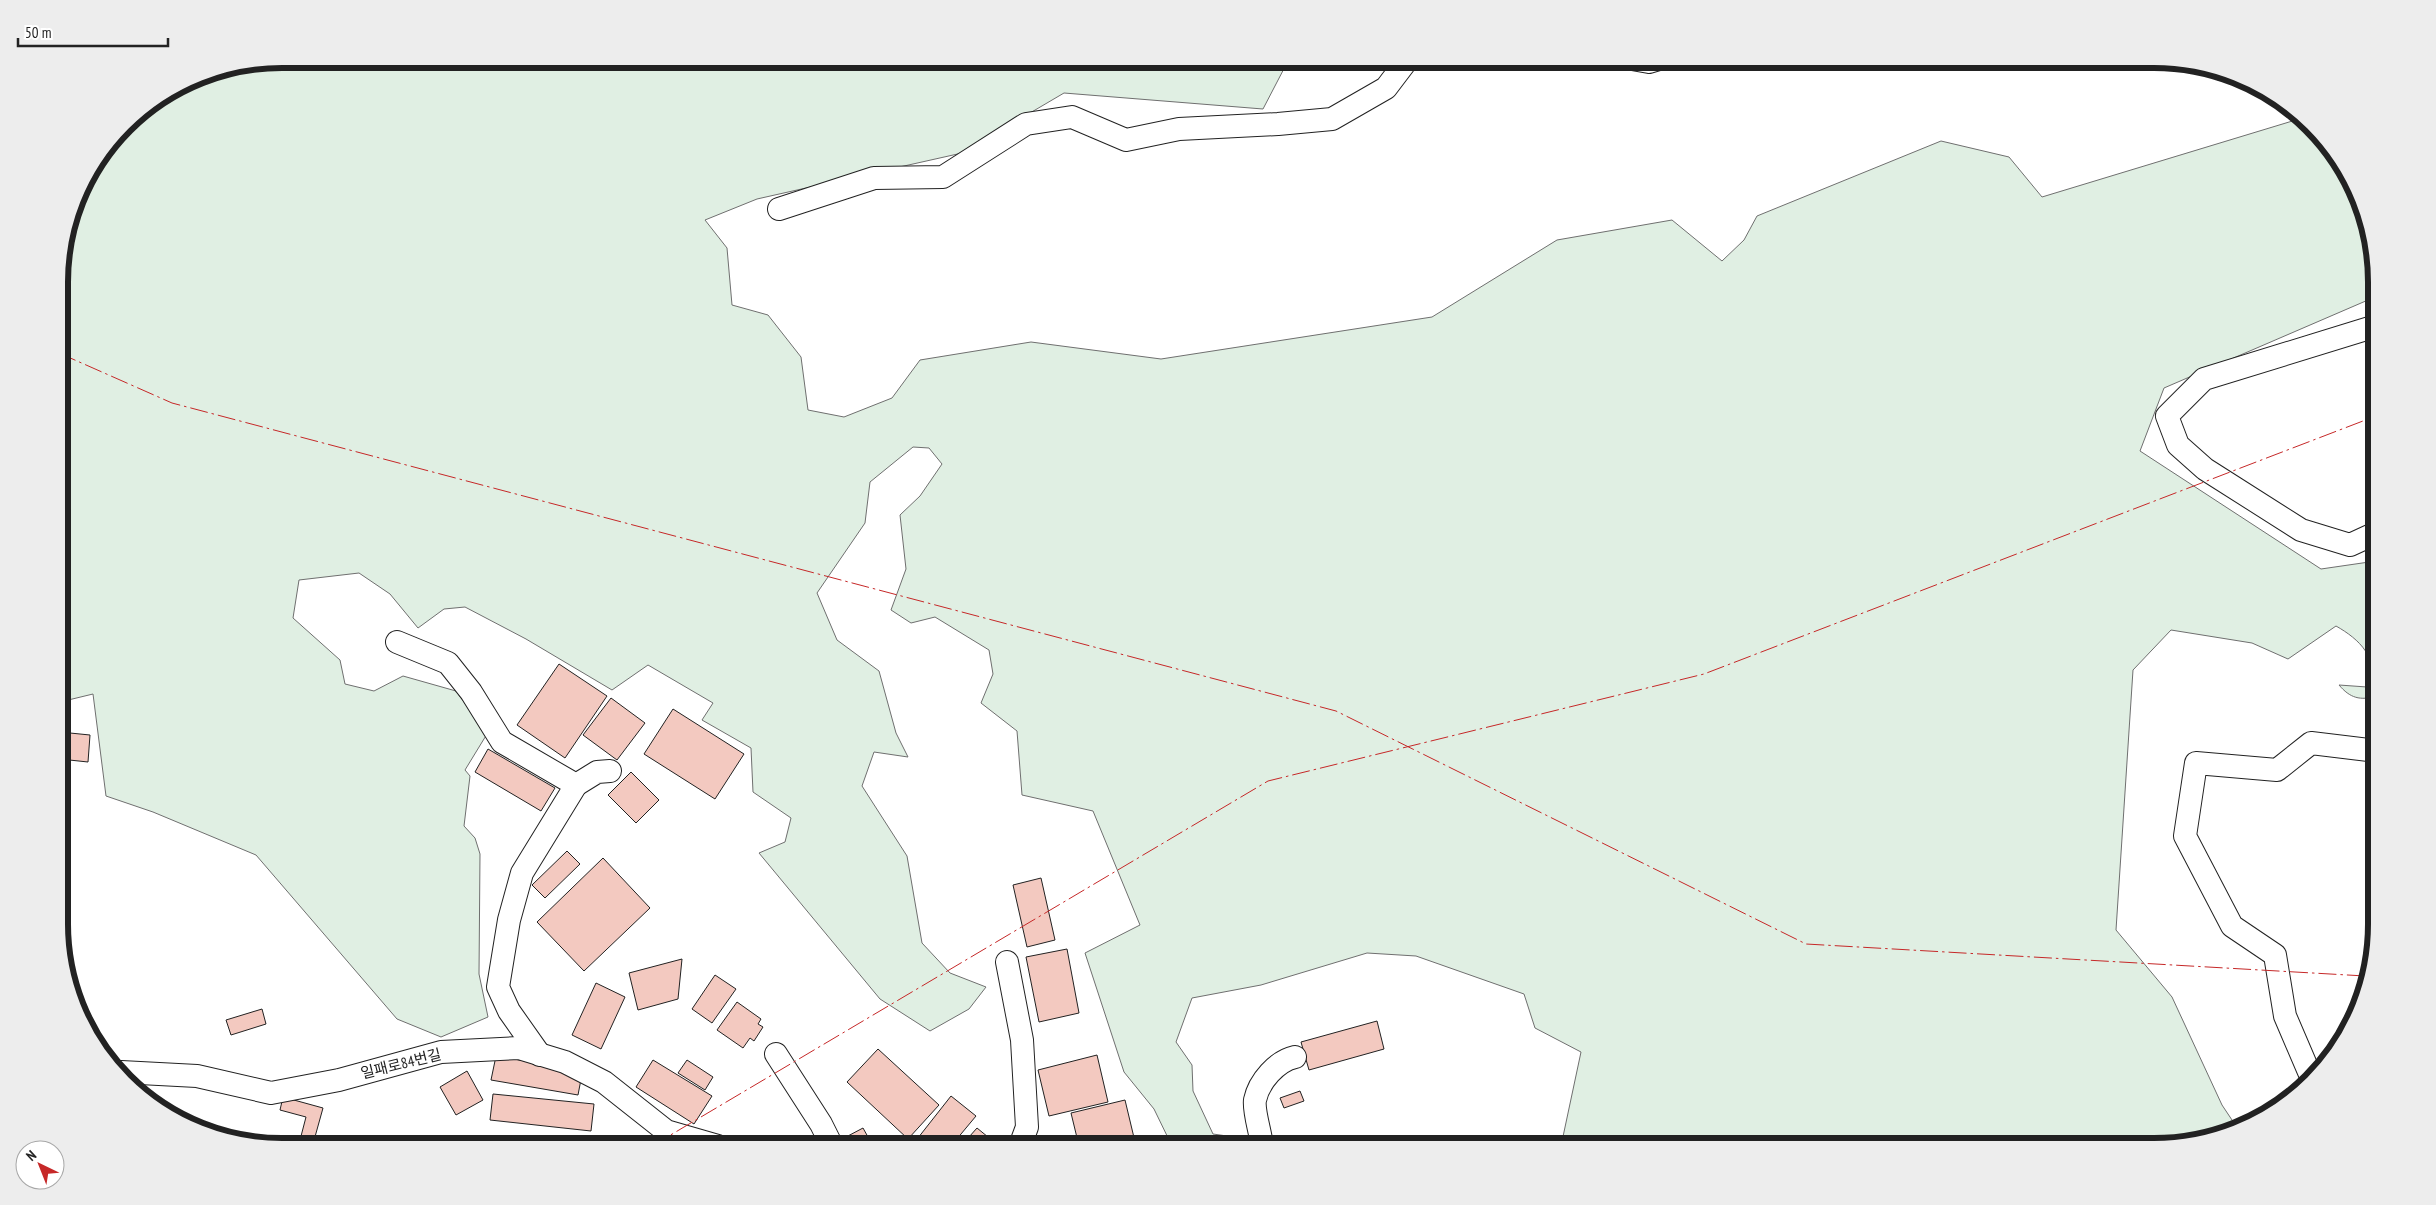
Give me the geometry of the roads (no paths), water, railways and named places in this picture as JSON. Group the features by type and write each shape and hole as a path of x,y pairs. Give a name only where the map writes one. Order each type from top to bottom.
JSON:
{"street":[{"path":"779,209 874,178 943,177 1026,124 1072,118 1126,140 1179,129 1332,119 1386,88 1401,68"},
{"path":"2368,328 2204,379 2167,416 2178,445 2205,469 2301,530 2350,546 2368,537"},
{"path":"398,642 448,663 471,692 502,742 576,785"},
{"path":"2309,1072 2285,1016 2275,955 2232,926 2185,836 2196,763 2277,770 2311,743 2368,750"},
{"path":"540,1055 510,1012 498,987 509,920 522,872 576,785 597,772 610,771"},
{"path":"1007,962 1022,1040 1027,1127 1023,1138"},
{"name":"일패로84번길","path":"128,1072 197,1076 271,1093 339,1080 441,1052 519,1048 565,1062 604,1082 666,1131 690,1138"},
{"path":"776,1054 828,1138"},
{"path":"1261,1138 1255,1101 1264,1080 1285,1060 1295,1058"}]}
